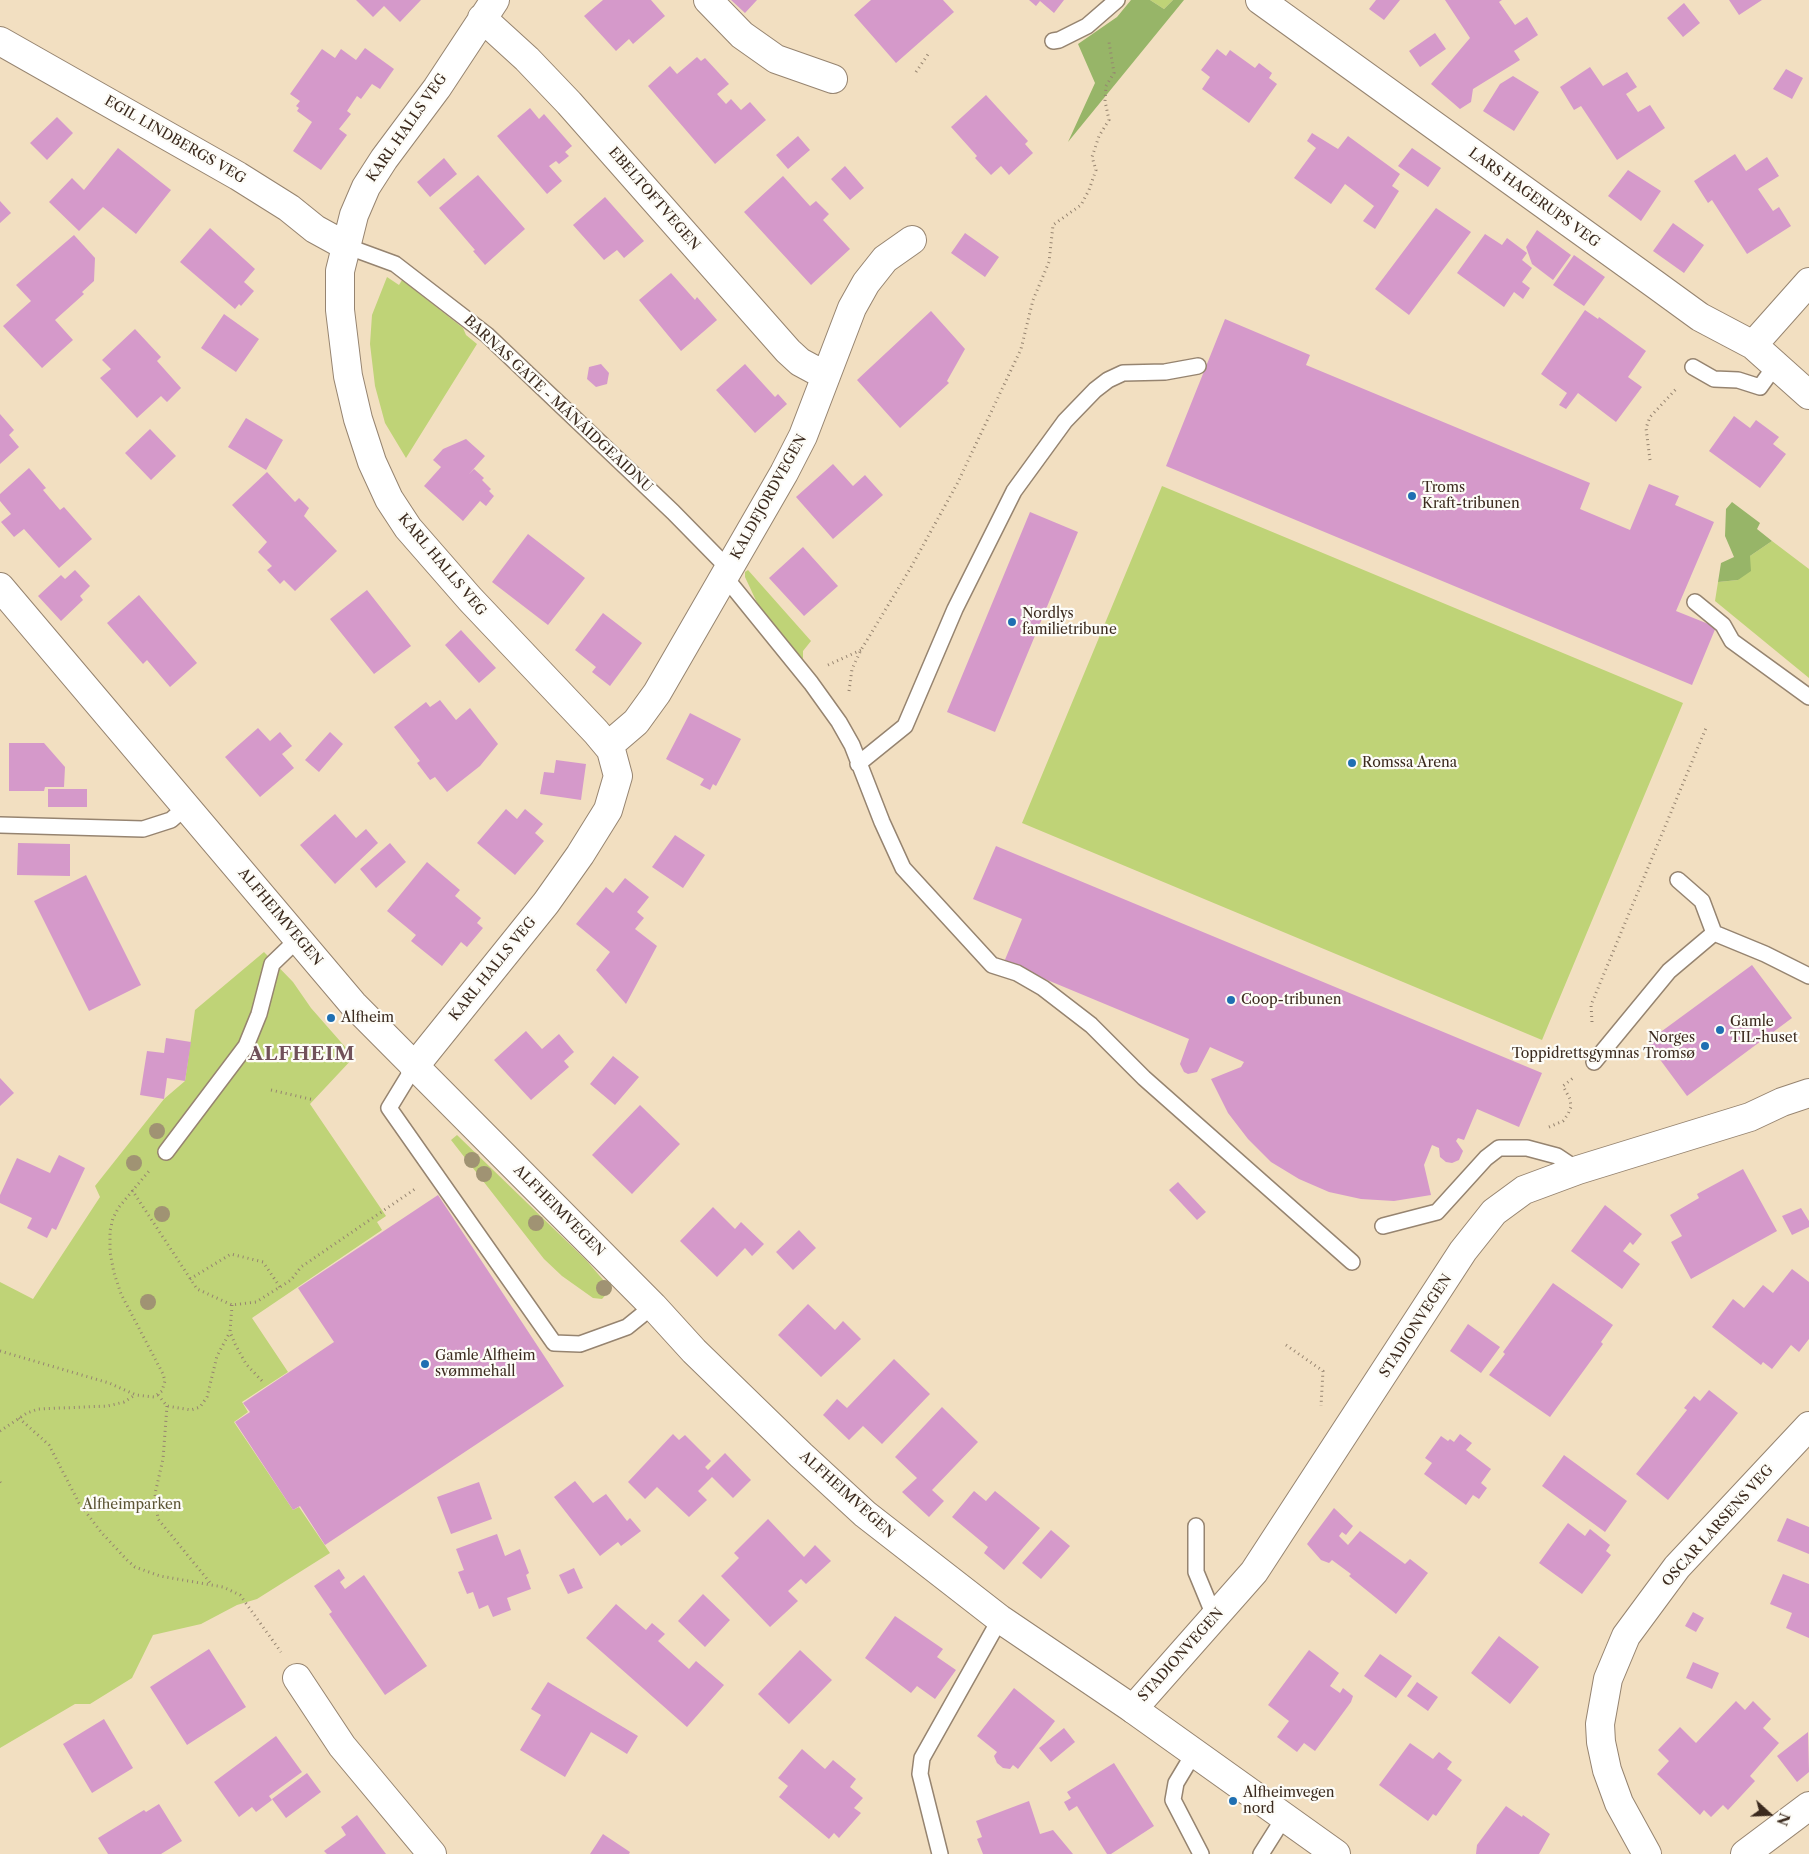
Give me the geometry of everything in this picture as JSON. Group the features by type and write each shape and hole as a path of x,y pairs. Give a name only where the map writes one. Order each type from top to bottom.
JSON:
{"street":[{"path":"708,0 742,35 776,59 833,79"},
{"name":"LARS HAGERUPS VEG","path":"1260,0 1700,317 1753,344 1809,395"},
{"name":"KARL HALLS VEG","path":"414,1067 546,902 604,818 618,776 608,746 470,599 408,528 389,499 370,456 348,376 340,310 340,271 354,215 366,187 489,9"},
{"name":"EBELTOFTVEGEN","path":"489,9 527,59 575,110 788,351 800,362 826,376"},
{"name":"EGIL LINDBERGS VEG","path":"0,41 238,176 290,208 315,229 346,246"},
{"name":"KALDFJORDVEGEN","path":"608,746 636,722 657,693 727,573 803,436 852,308 866,283 885,259 912,240"},
{"path":"1753,344 1809,282"},
{"name":"ALFHEIMVEGEN","path":"0,587 353,1004 653,1306 694,1351 837,1489 914,1553 1000,1619 1133,1709 1336,1854"},
{"name":"STADIONVEGEN","path":"1133,1709 1259,1565 1481,1226 1494,1212 1524,1190 1578,1170 1750,1117 1782,1102 1809,1093"},
{"name":"OSCAR LARSENS VEG","path":"1647,1854 1619,1803 1607,1770 1601,1742 1600,1724 1608,1679 1626,1636 1678,1567 1809,1426"},
{"path":"297,1678 342,1746 432,1854"},
{"path":"1744,1854 1809,1806"}],"lane":[{"path":"1053,41 1073,34 1105,12 1117,0"},
{"name":"BARNAS GATE - MÁNÁIDGEAIDNU","path":"346,246 395,264 487,335 674,512 727,573 839,722 852,745 858,764 903,868 992,964 1017,973 1043,988 1091,1025 1144,1078 1352,1262"},
{"path":"858,764 905,726 955,609 1014,491 1065,421 1095,390 1108,380 1123,373 1165,372 1198,366"},
{"path":"1693,368 1714,379 1738,380 1760,386 1775,366"},
{"path":"1695,602 1723,625 1732,642 1809,697"},
{"path":"0,826 143,829 171,820 186,807"},
{"path":"1678,880 1702,902 1714,933 1765,954 1809,976"},
{"path":"1594,1062 1669,971 1714,933"},
{"path":"166,1152 246,1046 259,1014 272,964 298,939"},
{"path":"414,1067 389,1108 554,1343 580,1344 627,1326 653,1306"},
{"path":"1383,1226 1436,1212 1486,1158 1498,1148 1527,1148 1557,1156 1578,1170"},
{"path":"1196,1526 1196,1572 1214,1618"},
{"path":"940,1854 920,1774 922,1758 1000,1619"},
{"path":"1194,1753 1176,1783 1173,1800 1201,1854"},
{"path":"1261,1854 1285,1816"}],"path":[{"path":"839,722 848,698 852,669 861,650 910,569 957,484 1021,349 1034,300 1049,262 1053,225 1081,205 1090,190 1096,170 1092,157 1099,136 1108,120 1105,101 1106,86 1114,73 1109,50 1109,22 1105,12"},
{"path":"916,72 929,53"},
{"path":"1650,460 1646,428 1650,417 1678,387"},
{"path":"1546,1128 1563,1121 1571,1107 1570,1100 1563,1086 1594,1062 1591,1005 1706,728"},
{"path":"271,1090 314,1100"},
{"path":"0,1351 109,1383 136,1395 147,1397 158,1395 164,1386 163,1374 121,1294 110,1252 110,1231 113,1218 119,1206 166,1152"},
{"path":"132,1190 197,1289 232,1305 256,1302 291,1280 301,1267 383,1213 435,1174"},
{"path":"190,1279 231,1254 263,1262 280,1287"},
{"path":"158,1395 167,1406 191,1410 200,1407 207,1397 217,1356 230,1332 232,1305"},
{"path":"230,1332 246,1364 263,1382"},
{"path":"1286,1345 1323,1371 1321,1416"},
{"path":"0,1431 38,1409 108,1406 124,1402 136,1395"},
{"path":"167,1406 163,1459 155,1494 158,1519 213,1586"},
{"path":"20,1418 49,1445 79,1503 101,1532 131,1563 160,1576 224,1587 244,1599 297,1678"}],"green space":[{"path":"1131,0 1150,0 1164,9 1173,0 1184,0 1068,142 1095,83 1078,44 1117,17"},
{"path":"1150,0 1173,0 1164,9"},
{"path":"387,277 399,285 402,280 463,328 466,335 477,344 406,458 385,423 375,386 370,344 372,315"},
{"name":"Romssa Arena","path":"1162,486 1683,703 1542,1040 1022,823"},
{"path":"1732,502 1760,523 1757,529 1772,541 1750,556 1751,571 1738,580 1718,582 1721,563 1734,557 1725,536 1726,509"},
{"path":"1772,541 1809,569 1809,678 1715,601 1718,582 1738,580 1750,556"},
{"path":"748,570 811,641 803,651 803,659 768,621 759,607 745,577 745,572"},
{"name":"Alfheimparken","path":"264,952 293,982 311,1008 354,1057 310,1104 386,1216 377,1222 382,1230 252,1318 288,1372 242,1402 248,1412 234,1422 293,1510 299,1507 330,1553 257,1599 237,1605 201,1624 153,1635 132,1678 90,1704 75,1704 0,1748 0,1282 33,1299 100,1197 95,1186 164,1099 185,1081 195,1010"},
{"path":"457,1135 586,1260 611,1289 602,1299 593,1298 562,1276 544,1259 451,1140"}],"building":[{"path":"356,0 421,0 400,22 384,6 373,17"},
{"path":"603,0 651,0 665,16 633,44 629,39 616,51 584,16"},
{"path":"731,0 757,0 745,13"},
{"path":"871,0 943,0 954,12 896,63 854,15"},
{"path":"1029,0 1064,0 1054,13 1040,1 1036,6"},
{"path":"1376,0 1400,0 1384,20 1369,9"},
{"path":"1445,0 1502,0 1499,2 1515,25 1527,17 1538,35 1514,51 1520,60 1473,89 1471,102 1460,109 1431,84 1470,38"},
{"path":"1729,0 1762,0 1739,15"},
{"path":"1684,3 1700,23 1683,37 1667,18"},
{"path":"1435,33 1446,49 1420,67 1409,51"},
{"path":"365,48 394,69 380,89 372,84 361,99 357,96 347,111 351,114 339,129 347,135 321,170 293,151 312,122 297,111 299,108 296,106 300,101 290,94 322,49 335,58 341,49 356,60"},
{"path":"1217,49 1226,56 1230,50 1255,68 1259,63 1272,73 1269,78 1277,84 1249,123 1202,89 1210,77 1201,70"},
{"path":"697,57 701,61 705,58 729,84 717,94 726,104 731,99 741,110 750,102 766,120 715,164 648,86 670,66 677,74"},
{"path":"1590,67 1603,86 1627,72 1637,87 1626,94 1638,112 1650,105 1665,128 1617,160 1581,106 1574,110 1560,87"},
{"path":"1786,69 1803,78 1792,99 1773,89"},
{"path":"1513,76 1539,92 1514,131 1483,111 1500,84"},
{"path":"986,95 1028,141 1025,144 1033,153 1009,175 1001,166 991,175 951,127"},
{"path":"530,108 539,119 544,114 572,146 565,152 569,156 559,164 556,161 549,166 562,181 547,194 497,136"},
{"path":"57,117 73,133 47,160 30,143"},
{"path":"1312,133 1338,149 1348,136 1400,174 1392,186 1399,191 1375,229 1363,221 1374,206 1345,184 1331,204 1294,178 1316,148 1307,141"},
{"path":"798,136 810,150 788,169 776,155"},
{"path":"118,148 171,190 136,234 103,207 79,231 49,202 72,178 84,190"},
{"path":"1412,148 1441,168 1428,187 1398,166"},
{"path":"1735,154 1746,171 1767,157 1779,176 1758,189 1773,211 1779,207 1791,226 1747,254 1712,200 1708,203 1694,181"},
{"path":"444,158 457,174 430,197 417,182"},
{"path":"845,166 864,188 850,200 831,179"},
{"path":"1628,170 1661,191 1641,221 1608,196"},
{"path":"478,175 525,229 485,265 473,251 475,250 439,208"},
{"path":"783,176 810,206 816,201 829,214 823,220 850,249 811,285 744,212"},
{"path":"605,197 644,241 624,258 617,250 604,260 573,225"},
{"path":"0,201 11,213 0,223"},
{"path":"1436,208 1471,232 1409,315 1375,289"},
{"path":"1673,223 1704,245 1684,273 1653,251"},
{"path":"210,228 255,269 244,282 254,291 241,306 239,304 235,309 180,262"},
{"path":"1537,230 1571,255 1553,280 1532,264 1526,247"},
{"path":"965,233 999,257 985,277 951,253"},
{"path":"1485,234 1502,245 1507,238 1527,253 1522,260 1532,268 1522,282 1530,288 1523,299 1514,292 1504,307 1457,273"},
{"path":"74,235 95,258 94,281 82,292 84,294 55,320 73,340 42,368 3,326 31,301 16,285"},
{"path":"1574,255 1605,277 1584,306 1553,285"},
{"path":"671,273 695,300 697,297 717,320 681,351 639,300"},
{"path":"1585,310 1598,319 1599,317 1646,351 1628,377 1642,387 1616,422 1578,393 1566,409 1559,405 1567,393 1541,374"},
{"path":"931,311 965,349 947,381 949,383 900,428 857,380"},
{"path":"224,314 259,339 236,372 201,348"},
{"name":"Troms Kraft-tribunen","path":"1225,319 1310,355 1306,365 1590,483 1580,509 1630,530 1649,484 1679,496 1675,505 1714,522 1676,611 1716,627 1692,685 1166,466"},
{"path":"135,329 161,357 157,361 181,388 167,402 161,396 137,418 100,378 111,369 102,360"},
{"path":"601,364 609,373 607,384 596,387 587,379 589,367"},
{"path":"745,364 775,397 778,394 787,404 755,433 716,390"},
{"path":"0,414 14,430 9,435 19,447 0,464"},
{"path":"1734,416 1750,428 1756,420 1779,437 1773,444 1786,454 1760,488 1709,451"},
{"path":"246,418 283,440 266,470 228,447"},
{"path":"150,429 176,456 151,480 125,453"},
{"path":"466,439 485,456 469,474 474,469 484,478 482,480 491,489 489,491 494,496 486,506 480,501 463,521 424,486 441,467 433,460 443,449"},
{"path":"833,464 853,486 865,475 883,495 833,539 796,497"},
{"path":"29,468 46,488 43,490 60,510 64,507 92,539 59,568 24,529 14,537 1,522 11,514 0,501 0,494"},
{"path":"267,472 295,502 299,498 309,508 304,516 337,551 295,591 284,580 280,584 267,570 272,566 258,552 267,542 232,505"},
{"name":"Nordlys familietribune","path":"1030,512 1078,532 995,732 947,712"},
{"path":"528,534 585,578 548,625 492,582"},
{"path":"803,547 838,586 804,616 769,578"},
{"path":"75,570 90,586 80,596 83,600 61,621 38,596 61,575 65,579"},
{"path":"367,590 411,646 374,674 330,619"},
{"path":"139,595 197,663 170,687 147,660 143,664 107,623"},
{"path":"603,613 642,643 610,686 592,672 596,667 575,650"},
{"path":"461,630 496,668 479,683 445,645"},
{"path":"440,700 456,720 470,708 498,744 480,766 447,792 435,777 430,780 417,763 420,761 394,727 426,702 430,707"},
{"path":"690,713 741,739 716,786 713,784 710,790 700,785 704,779 666,759"},
{"path":"258,728 270,741 280,732 292,746 282,754 294,768 260,797 225,757"},
{"path":"330,732 343,744 319,772 305,760"},
{"path":"9,743 44,743 65,767 64,787 45,787 44,791 9,791"},
{"path":"556,760 586,764 581,800 540,794 544,772 554,773"},
{"path":"48,789 87,789 87,807 48,807"},
{"path":"506,809 517,819 525,809 543,824 535,833 544,841 515,875 477,843"},
{"path":"335,814 356,838 366,829 378,843 335,884 300,845"},
{"path":"675,835 705,855 683,888 652,867"},
{"path":"18,843 70,844 70,876 17,875"},
{"path":"390,843 406,862 376,888 360,869"},
{"name":"Coop-tribunen","path":"996,846 1542,1073 1519,1127 1477,1109 1464,1140 1458,1138 1456,1141 1463,1151 1459,1160 1452,1163 1446,1162 1440,1157 1439,1148 1432,1145 1424,1165 1431,1195 1394,1201 1361,1199 1329,1192 1299,1179 1271,1162 1248,1139 1228,1113 1211,1079 1241,1067 1244,1062 1210,1047 1197,1072 1188,1074 1184,1072 1180,1064 1189,1039 1004,962 1022,919 973,899"},
{"path":"427,862 460,890 455,896 481,918 477,923 483,928 467,947 461,942 442,966 411,941 416,935 387,911"},
{"path":"86,875 141,985 89,1011 34,901"},
{"path":"625,878 649,897 637,912 644,918 635,929 657,946 626,1004 596,970 610,952 576,924 606,887 613,893"},
{"name":"Gamle TIL-huset","path":"1752,965 1792,1018 1687,1096 1647,1042"},
{"path":"526,1031 542,1049 559,1034 574,1052 564,1061 569,1067 531,1100 494,1060"},
{"path":"166,1038 191,1042 185,1081 167,1078 164,1099 140,1095 147,1051 164,1053"},
{"path":"613,1056 639,1077 615,1105 590,1084"},
{"path":"0,1078 14,1093 0,1106"},
{"path":"640,1105 680,1144 632,1194 592,1155"},
{"path":"59,1155 85,1168 56,1230 52,1228 47,1238 27,1228 32,1218 0,1203 0,1195 17,1158 50,1173"},
{"path":"1743,1169 1777,1231 1691,1279 1671,1242 1682,1236 1670,1215 1699,1198 1697,1194"},
{"path":"1178,1182 1206,1212 1197,1220 1169,1190"},
{"name":"Gamle Alfheim svømmehall","path":"438,1195 564,1386 325,1545 300,1506 293,1510 235,1422 250,1412 243,1403 334,1342 298,1288"},
{"path":"1605,1205 1642,1234 1633,1245 1630,1242 1623,1251 1640,1264 1622,1289 1571,1251"},
{"path":"713,1207 735,1229 741,1222 764,1244 752,1256 745,1248 717,1277 680,1241"},
{"path":"1801,1208 1809,1221 1809,1227 1792,1235 1782,1216"},
{"path":"799,1230 816,1248 793,1270 776,1252"},
{"path":"1792,1269 1809,1282 1809,1339 1799,1352 1791,1345 1772,1369 1763,1362 1761,1365 1712,1327 1733,1299 1744,1308 1763,1285 1773,1293"},
{"path":"1553,1283 1613,1325 1601,1342 1603,1344 1550,1417 1489,1375 1505,1354 1503,1352"},
{"path":"808,1304 835,1330 843,1321 861,1339 821,1377 778,1335"},
{"path":"1468,1324 1500,1347 1481,1373 1450,1351"},
{"path":"894,1359 930,1394 882,1444 863,1426 849,1440 823,1415 837,1399 847,1408"},
{"path":"1709,1390 1738,1413 1668,1500 1636,1474 1687,1410 1684,1408 1694,1396 1700,1401"},
{"path":"942,1407 978,1442 932,1490 944,1501 929,1517 902,1492 917,1478 895,1457"},
{"path":"673,1434 679,1440 685,1435 711,1461 705,1467 708,1470 725,1453 751,1480 733,1498 712,1477 698,1491 707,1500 689,1517 657,1487 645,1499 628,1482"},
{"path":"1460,1434 1472,1443 1466,1450 1491,1469 1481,1483 1487,1488 1479,1499 1473,1495 1466,1505 1424,1474 1432,1463 1425,1458 1441,1436 1448,1441 1450,1439 1454,1442"},
{"path":"1564,1455 1627,1501 1605,1532 1542,1486"},
{"path":"575,1481 593,1503 606,1494 627,1521 630,1518 641,1531 621,1546 618,1542 600,1556 554,1497"},
{"path":"479,1482 492,1519 451,1534 437,1497"},
{"path":"974,1491 986,1501 995,1491 1040,1528 1004,1570 984,1553 988,1547 952,1517"},
{"path":"1334,1508 1353,1526 1346,1535 1342,1532 1339,1536 1348,1545 1360,1531 1405,1564 1410,1559 1428,1573 1396,1614 1349,1576 1351,1574 1332,1560 1329,1563 1321,1560 1307,1544"},
{"path":"1787,1518 1809,1527 1809,1554 1777,1541"},
{"path":"768,1519 804,1557 815,1545 831,1561 806,1584 801,1579 788,1591 798,1601 770,1627 721,1576 739,1558 734,1553"},
{"path":"1568,1523 1585,1536 1590,1529 1610,1545 1606,1551 1611,1555 1582,1594 1539,1563"},
{"path":"1051,1530 1070,1546 1041,1579 1022,1563"},
{"path":"497,1534 505,1556 520,1549 529,1573 526,1575 531,1589 507,1598 511,1610 493,1617 488,1605 479,1609 473,1592 467,1594 458,1572 464,1570 456,1549"},
{"path":"574,1568 583,1588 568,1594 559,1575"},
{"path":"339,1569 345,1578 340,1582 345,1589 364,1575 427,1666 385,1695 329,1614 332,1612 314,1586"},
{"path":"1783,1574 1809,1584 1809,1638 1786,1628 1792,1613 1770,1604"},
{"path":"703,1594 730,1620 705,1647 678,1621"},
{"path":"616,1604 646,1630 652,1623 665,1634 658,1641 689,1669 696,1661 724,1685 687,1727 586,1638"},
{"path":"1693,1612 1704,1618 1696,1632 1685,1626"},
{"path":"895,1616 943,1649 937,1657 956,1670 935,1699 917,1686 911,1693 865,1658"},
{"path":"1499,1636 1539,1667 1510,1704 1471,1673"},
{"path":"209,1649 246,1707 187,1745 150,1687"},
{"path":"800,1650 832,1680 789,1724 758,1694"},
{"path":"1309,1650 1339,1673 1330,1686 1340,1693 1343,1688 1353,1696 1351,1702 1315,1751 1304,1743 1297,1752 1277,1737 1289,1721 1268,1705"},
{"path":"1380,1654 1412,1676 1396,1698 1364,1676"},
{"path":"1693,1662 1719,1673 1712,1689 1686,1678"},
{"path":"548,1682 638,1736 627,1754 591,1732 565,1777 520,1750 541,1715 531,1709"},
{"path":"1417,1682 1438,1697 1428,1711 1407,1696"},
{"path":"1014,1688 1055,1721 1018,1769 1013,1765 1010,1769 1003,1768 997,1763 994,1756 997,1752 977,1736"},
{"path":"1736,1701 1745,1710 1753,1701 1771,1719 1763,1728 1779,1743 1750,1776 1755,1781 1728,1810 1723,1805 1711,1817 1704,1810 1700,1815 1657,1774 1669,1761 1658,1750 1680,1727 1696,1743"},
{"path":"104,1719 133,1768 92,1793 63,1744"},
{"path":"1064,1728 1075,1742 1051,1762 1039,1748"},
{"path":"1808,1732 1809,1772 1797,1782 1777,1756"},
{"path":"276,1736 302,1772 269,1796 272,1800 256,1812 252,1807 239,1817 214,1782"},
{"path":"1410,1743 1433,1759 1439,1752 1452,1762 1447,1769 1462,1780 1436,1816 1433,1814 1428,1821 1379,1785"},
{"path":"802,1749 825,1769 833,1760 856,1779 850,1787 863,1798 854,1808 861,1813 839,1838 834,1833 829,1839 779,1797 788,1786 778,1778"},
{"path":"1114,1763 1154,1826 1111,1854 1107,1854 1077,1806 1069,1811 1064,1802 1071,1798 1067,1792"},
{"path":"307,1773 321,1792 286,1818 272,1799"},
{"path":"1029,1801 1040,1834 1053,1830 1073,1854 983,1854 977,1839 982,1837 976,1821"},
{"path":"159,1804 182,1841 161,1854 108,1854 98,1838 144,1810 146,1812"},
{"path":"1506,1806 1522,1817 1523,1815 1550,1834 1539,1854 1476,1854 1477,1845"},
{"path":"357,1815 386,1854 327,1854 324,1851 346,1835 341,1827"},
{"path":"603,1834 630,1852 629,1854 590,1854"}],"place":[{"name":"Troms Kraft-tribunen","path":"1412,496"},
{"name":"Nordlys familietribune","path":"1012,622"},
{"name":"Romssa Arena","path":"1352,763"},
{"name":"Coop-tribunen","path":"1231,1000"},
{"name":"Alfheim","path":"331,1018"},
{"name":"Gamle TIL-huset","path":"1720,1030"},
{"name":"Norges Toppidrettsgymnas Tromsø","path":"1705,1046"},
{"name":"Gamle Alfheim svømmehall","path":"425,1364"},
{"name":"Alfheimvegen nord","path":"1233,1801"}],"district":[{"name":"ALFHEIM","path":"302,1055"}]}
